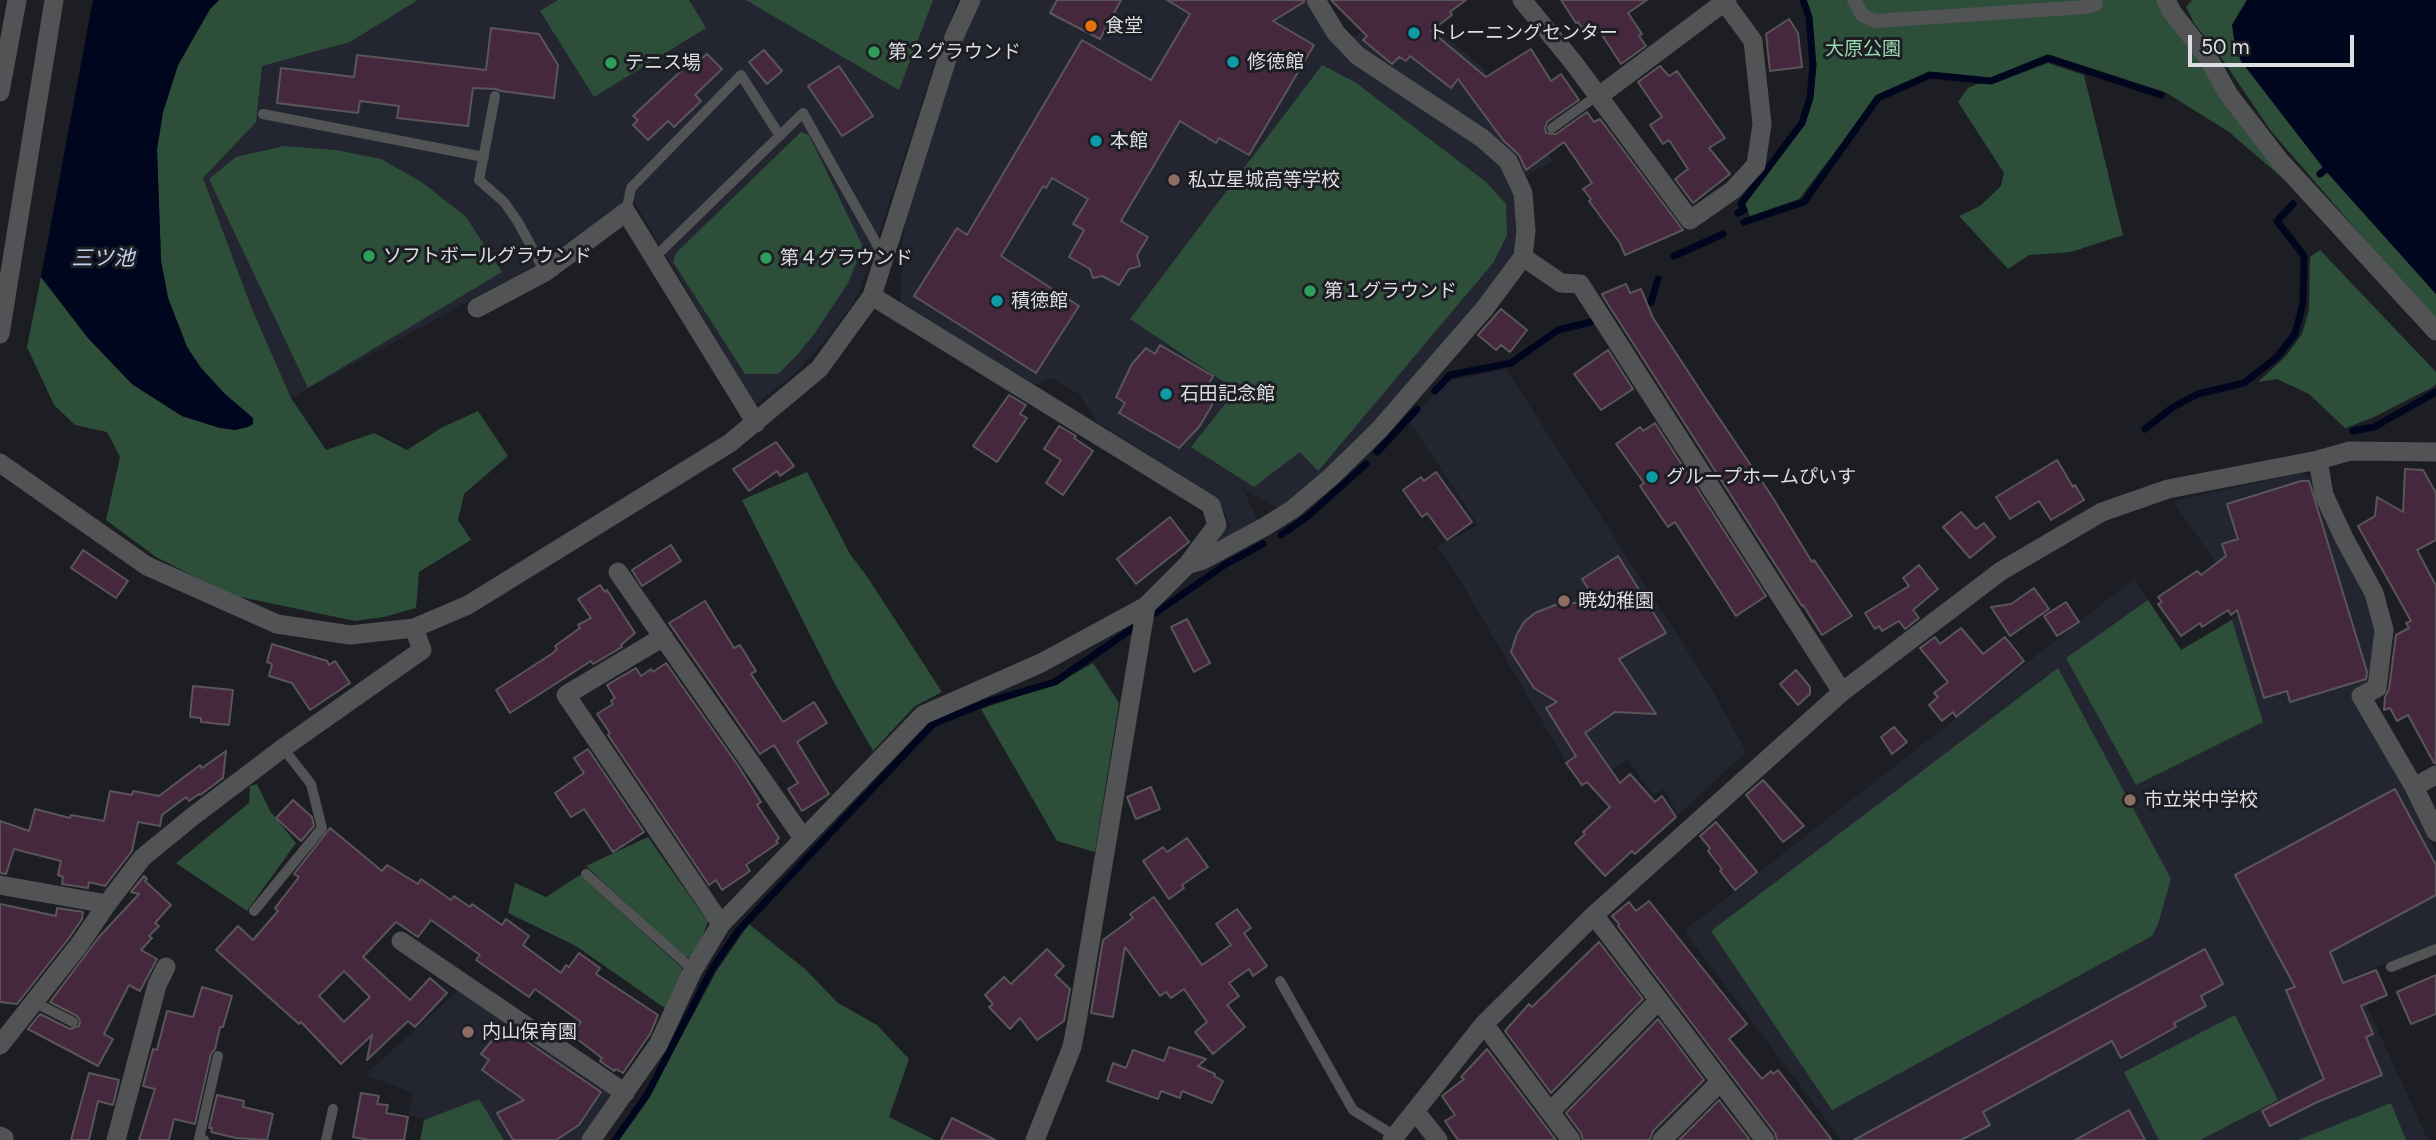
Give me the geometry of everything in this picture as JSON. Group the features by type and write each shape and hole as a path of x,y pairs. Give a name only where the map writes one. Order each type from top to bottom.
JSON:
{"street":[{"path":"0,92 17,0"},
{"path":"0,334 54,0"},
{"path":"0,463 148,566 277,624 350,635 414,628 468,605 730,443 819,369 872,296 954,37 971,0"},
{"path":"1188,564 1203,560 1266,526 1293,509 1332,476 1394,413 1485,308 1523,257 1526,231 1523,193 1508,161 1482,138 1358,57 1335,33 1316,0"},
{"path":"1522,0 1599,96 1690,220 1733,190 1756,165 1762,124 1753,41 1725,1 1599,96"},
{"path":"1854,0 1862,15 1875,21 2086,7 2096,4"},
{"path":"2166,0 2172,12 2208,58 2229,95 2280,161 2436,331"},
{"path":"477,308 545,272 626,212 756,423"},
{"path":"1523,257 1561,283 1580,284 1842,692"},
{"path":"591,1140 658,1045 692,970 721,924 923,715 1041,663 1146,606 1188,564 1217,525 1211,505 872,296"},
{"path":"1394,1138 1484,1024 1594,915 1842,692 2001,571 2102,512 2168,489 2318,460 2350,451 2435,453"},
{"path":"2318,460 2324,495 2343,538 2374,593 2384,631 2377,688 2361,695 2414,787 2436,832"},
{"path":"618,572 803,838"},
{"path":"1035,1140 1072,1047 1146,606"},
{"path":"0,1045 79,945 142,858 283,748 422,650 414,628"},
{"path":"663,637 566,695 721,924"},
{"path":"2414,787 2436,775"},
{"path":"0,885 107,904"},
{"path":"1594,915 1765,1140"},
{"path":"401,941 625,1093"},
{"path":"116,1140 157,985 166,967"},
{"path":"1550,1112 1658,1001"},
{"path":"1484,1024 1571,1140"},
{"path":"1662,1140 1720,1082"},
{"path":"1415,1111 1438,1140"}],"lane":[{"path":"626,212 631,188 741,75 780,136"},
{"path":"495,96 479,180 504,202 545,272"},
{"path":"1552,128 1599,96"},
{"path":"654,258 803,113 884,257"},
{"path":"263,114 484,157"},
{"path":"254,911 322,828 311,785 283,748"},
{"path":"586,874 692,970"},
{"path":"2391,967 2436,949"},
{"path":"1280,981 1353,1110 1394,1138"},
{"path":"34,1002 73,1022"},
{"path":"204,1140 199,1139 218,1056"},
{"path":"326,1140 333,1109"}],"shaded area":[{"path":"418,0 958,0 854,302 825,340 792,376 755,405 632,198 530,268 291,398 252,309 203,178 255,122 261,66 350,42"},
{"path":"978,0 1308,0 1349,59 1364,72 1417,101 1486,151 1503,169 1518,205 1515,256 1508,267 1357,444 1280,509 1243,489 1259,524 1201,558 1230,526 1218,498 1097,422 1079,394 1051,378 1037,384 1027,384 900,302 904,223 971,14"},
{"path":"1395,0 1401,0 1482,67 1553,161 1522,178 1352,40"},
{"name":"暁幼稚園","path":"1506,369 1710,686 1746,752 1678,815 1664,789 1653,795 1628,760 1581,788 1456,573 1437,547 1478,525 1409,421 1445,382"},
{"name":"市立栄中学校","path":"2302,473 2310,479 2334,538 2365,594 2374,630 2370,681 2353,691 2436,853 2436,944 2353,976 2428,1140 1841,1140 1684,931 2134,579 2181,650 2248,609 2173,501"},
{"name":"内山保育園","path":"460,989 608,1087 612,1104 583,1140 504,1140 479,1100 424,1120 408,1115 413,1093 365,1075"}],"green space":[{"path":"219,0 418,0 350,42 262,66 256,122 203,178 252,309 291,398 326,450 374,433 407,450 441,428 478,411 508,456 464,494 458,520 471,540 419,572 416,608 384,617 355,621 231,595 156,557 106,520 120,457 107,432 75,425 54,405 27,347 41,277 88,338 132,384 182,416 220,428 224,393 201,368 187,347 168,298 161,261 157,149 163,112 178,65 210,9"},
{"name":"テニス場","path":"558,0 689,0 706,28 594,97 540,11"},
{"name":"第２グラウンド","path":"746,0 933,0 899,90"},
{"name":"大原公園","path":"1804,0 2158,0 2317,208 2229,132 2165,92 2050,55 1991,78 1930,73 1877,97 1799,199 1750,216 1745,204 1803,123 1811,98 1813,64 1809,17"},
{"path":"2192,0 2247,0 2232,25 2241,61 2325,170 2436,294 2436,322 2271,131 2194,23 2186,7"},
{"path":"2048,63 2084,75 2123,235 2071,252 2029,255 2008,269 1959,216 1980,206 2001,186 2004,173 1958,102 1968,88 1977,84 1992,84"},
{"name":"第１グラウンド","path":"1322,65 1355,82 1486,182 1506,204 1507,235 1493,263 1318,471 1300,452 1254,487 1191,447 1234,393 1221,380 1130,319"},
{"name":"第４グラウンド","path":"801,132 809,135 863,247 848,283 797,355 778,374 745,374 673,262 676,253"},
{"name":"ソフトボールグラウンド","path":"284,146 336,150 381,159 423,183 466,217 502,272 308,388 209,179 236,157"},
{"path":"2320,250 2436,372 2436,384 2433,387 2372,418 2345,428 2309,394 2277,379 2258,382 2286,356 2302,334 2309,310 2310,257"},
{"path":"807,472 850,554 942,692 915,706 873,751 836,686 742,500"},
{"path":"2148,600 2181,650 2232,620 2263,722 2136,785 2066,658"},
{"path":"1093,663 1119,703 1095,852 1057,841 981,709 1058,683"},
{"path":"2058,668 2171,879 2152,936 1832,1110 1711,931"},
{"path":"257,784 270,811 296,843 247,911 176,863 249,803 250,786"},
{"path":"648,837 708,922 694,958 684,957 586,866"},
{"path":"580,875 681,967 684,973 669,1011 576,946 508,913 515,883 546,897"},
{"path":"749,924 805,969 838,1003 877,1025 909,1059 889,1117 935,1140 619,1140 649,1097 716,972"},
{"path":"2235,1015 2278,1100 2200,1140 2159,1140 2124,1072"},
{"path":"479,1099 504,1140 420,1140 424,1120"},
{"path":"2391,1103 2406,1140 2298,1140"}],"water":[{"name":"三ツ池","path":"93,0 219,0 210,9 178,65 163,112 157,149 161,261 168,298 187,347 201,368 224,393 253,418 253,424 248,427 235,430 220,428 182,416 132,384 88,338 41,277"},
{"path":"2247,0 2436,0 2436,294 2325,170 2241,61 2235,46 2232,25"}],"building":[{"name":"食堂","path":"1057,0 1121,0 1100,39 1050,13"},
{"path":"1167,0 1304,0 1273,21 1314,45 1249,155 1219,138 1216,143 1180,121 1121,221 1148,237 1137,255 1140,266 1129,269 1119,285 1102,276 1093,278 1090,269 1069,257 1084,230 1073,224 1088,199 1052,178 1046,188 1043,186 1001,256 1079,306 1036,373 914,296 957,228 967,235 1082,40 1151,80 1190,14"},
{"path":"1331,0 1466,0 1431,31 1486,77 1531,49 1551,81 1561,74 1579,100 1547,122 1546,133 1556,134 1587,112 1594,122 1600,119 1683,230 1625,255 1620,243 1589,201 1591,199 1583,189 1592,183 1564,142 1526,170 1519,155 1503,140 1458,79 1451,88 1410,56 1406,61 1399,57 1392,64 1363,40 1367,36"},
{"path":"1561,0 1647,0 1628,13 1642,34 1639,36 1646,46 1621,64 1600,32 1589,39"},
{"path":"1789,19 1798,33 1802,67 1770,71 1766,34"},
{"path":"491,28 539,34 558,65 554,98 473,88 468,126 397,118 399,106 360,101 358,113 277,103 281,68 354,77 357,55 486,70"},
{"path":"764,50 782,71 767,84 749,62"},
{"path":"707,54 722,69 695,95 701,101 674,127 668,121 648,140 633,125 638,120 633,116 697,56 700,60"},
{"path":"839,66 873,116 842,136 808,86"},
{"path":"1660,66 1669,76 1677,71 1725,138 1709,148 1730,174 1693,203 1675,179 1688,169 1669,140 1663,144 1650,125 1662,117 1638,82"},
{"path":"1626,284 1630,293 1641,289 1653,318 1771,495 1812,562 1814,560 1852,616 1822,635 1604,298 1602,294"},
{"path":"1501,309 1527,330 1510,352 1501,345 1496,350 1478,335"},
{"name":"石田記念館","path":"1160,345 1213,376 1208,385 1217,391 1199,427 1179,448 1119,413 1125,403 1116,397 1132,364 1146,348 1155,354"},
{"path":"1608,350 1633,389 1601,410 1574,374"},
{"path":"1009,395 1026,405 1020,414 1027,418 997,462 973,446"},
{"path":"1655,423 1766,596 1736,616 1675,522 1668,527 1640,486 1644,483 1616,444 1640,427 1643,431"},
{"path":"1059,426 1093,451 1063,495 1046,483 1061,460 1044,449"},
{"path":"776,442 794,466 780,476 777,471 749,491 733,469"},
{"path":"2057,460 2084,500 2051,520 2039,501 2010,519 1996,497"},
{"path":"2405,469 2423,470 2436,493 2436,540 2417,550 2436,586 2436,763 2408,715 2397,721 2390,708 2384,710 2396,635 2409,628 2406,623 2411,621 2358,526 2375,516 2377,497 2403,512"},
{"path":"1436,472 1472,522 1447,540 1427,513 1422,517 1403,490 1421,477 1424,481"},
{"path":"2301,481 2309,481 2367,672 2366,679 2290,702 2287,691 2264,698 2237,610 2231,615 2228,610 2202,627 2200,623 2181,636 2158,604 2162,602 2158,597 2197,571 2201,575 2226,556 2222,544 2238,539 2227,504"},
{"path":"1961,512 1976,529 1984,523 1995,537 1970,558 1943,527"},
{"path":"1170,517 1189,542 1136,584 1117,559"},
{"path":"671,545 681,561 642,586 632,570"},
{"path":"83,550 128,581 116,598 71,568"},
{"path":"1618,556 1666,633 1619,659 1656,714 1615,712 1585,733 1620,783 1630,774 1655,802 1662,796 1676,817 1635,854 1632,851 1605,876 1575,843 1610,807 1587,782 1582,785 1566,763 1576,756 1546,708 1557,702 1534,688 1511,652 1524,622 1535,613 1555,605 1596,601 1582,579"},
{"path":"1919,565 1938,589 1913,610 1919,618 1905,629 1899,621 1882,631 1879,626 1875,629 1865,613 1909,586 1903,578"},
{"path":"600,585 605,592 607,590 635,633 622,647 593,664 591,661 510,713 496,690 553,653 557,649 555,646 580,628 578,625 591,618 578,599"},
{"path":"2034,588 2049,609 2010,636 1991,607 2011,604"},
{"path":"705,601 734,648 740,645 756,671 751,674 783,722 814,702 827,723 797,742 829,794 802,811 788,789 798,783 774,745 760,754 669,623"},
{"path":"2066,602 2079,622 2057,636 2044,616"},
{"path":"1187,619 1210,663 1194,672 1171,627"},
{"path":"1961,628 1983,654 2005,637 2024,661 1956,717 1953,712 1942,721 1929,705 1938,697 1934,693 1948,682 1920,648 1935,637 1940,644"},
{"path":"272,644 327,661 329,665 335,661 350,683 310,710 292,683 269,676 272,664 267,662"},
{"path":"666,663 739,767 761,802 757,805 779,838 776,841 778,843 746,865 750,871 722,890 716,880 709,885 608,735 610,733 597,714 613,704 611,701 615,698 607,685 636,668 641,676"},
{"path":"1796,670 1810,687 1810,694 1798,705 1780,684"},
{"path":"193,686 233,690 229,725 201,722 201,718 190,717"},
{"path":"1894,727 1907,742 1892,754 1881,737"},
{"path":"588,749 644,832 613,852 584,809 571,817 555,793 584,773 574,758"},
{"path":"226,751 223,778 189,801 186,797 162,815 160,826 138,822 132,851 105,886 89,882 88,888 62,884 63,877 58,875 61,861 14,849 6,874 0,873 0,821 29,831 35,809 70,818 71,815 104,821 110,791 132,795 133,791 159,796 200,765 202,768"},
{"path":"1763,780 1804,826 1783,842 1746,795"},
{"path":"1151,787 1160,809 1136,819 1127,797"},
{"path":"2395,789 2436,865 2436,895 2330,952 2343,983 2376,970 2387,995 2361,1006 2373,1034 2366,1037 2382,1075 2315,1103 2270,1126 2262,1111 2324,1079 2286,990 2295,987 2235,875"},
{"path":"293,800 312,817 314,826 301,841 276,818"},
{"path":"1716,822 1757,872 1735,890 1720,871 1722,869 1708,851 1710,848 1700,836"},
{"path":"330,828 382,871 387,865 418,884 421,879 451,900 454,896 470,907 472,904 502,925 506,919 529,936 523,945 561,973 579,953 600,968 596,974 658,1015 650,1034 623,1073 616,1069 614,1071 572,1035 581,1022 535,989 529,997 476,960 480,955 431,920 418,937 396,922 363,957 410,1000 430,978 447,993 415,1027 408,1021 367,1060 372,1035 341,1064 301,1022 299,1024 216,950 238,926 253,940 278,911 275,908 299,877 294,874","holes":["344,971 370,997 344,1022 319,996"]},
{"path":"1187,838 1208,867 1182,885 1184,888 1169,899 1143,861 1163,847 1167,852"},
{"path":"144,876 147,879 145,881 171,905 155,923 159,926 141,950 157,959 140,991 129,985 104,1034 113,1039 98,1066 28,1029 40,1014 70,1029 79,1026 77,1016 50,1002 99,937 139,894 131,892"},
{"path":"1154,897 1202,965 1231,945 1216,924 1237,909 1251,928 1244,933 1267,966 1253,976 1249,969 1229,983 1239,996 1227,1005 1245,1027 1213,1054 1195,1032 1207,1022 1184,989 1171,998 1166,992 1160,996 1125,947 1113,1017 1091,1013 1103,940 1133,918 1130,914"},
{"path":"1649,901 1747,1024 1729,1039 1762,1079 1771,1071 1773,1074 1778,1070 1832,1140 1777,1140 1775,1133 1612,916 1629,902 1636,911"},
{"path":"0,904 56,916 57,908 83,912 82,919 69,938 17,1004 0,1002"},
{"path":"1599,942 1643,999 1551,1093 1505,1031 1529,1004 1532,1007"},
{"path":"1047,949 1064,966 1055,975 1070,989 1064,1021 1037,1040 1020,1018 1010,1029 989,1007 993,1004 985,995 1004,977 1011,984"},
{"path":"2205,949 2223,984 2201,996 2206,1006 2174,1023 2176,1027 2121,1058 2112,1041 1983,1112 1990,1125 1961,1140 1854,1140"},
{"path":"2436,975 2436,1014 2411,1024 2397,992"},
{"path":"202,987 232,996 211,1054 195,1124 174,1119 169,1140 139,1140 155,1089 143,1086 153,1049 157,1050 167,1011 193,1017"},
{"path":"1658,1019 1704,1080 1653,1131 1650,1140 1583,1140 1566,1113"},
{"path":"504,1026 601,1092 579,1125 556,1140 513,1140 497,1113 524,1100 482,1070 489,1060 481,1054"},
{"path":"1169,1047 1206,1059 1198,1066 1223,1081 1212,1103 1182,1091 1180,1098 1161,1091 1158,1099 1107,1081 1113,1063 1126,1068 1133,1050 1164,1061"},
{"path":"1487,1049 1556,1140 1458,1140 1445,1121 1455,1115 1442,1096 1464,1079 1461,1077"},
{"path":"89,1073 119,1080 113,1105 98,1101 89,1140 71,1140"},
{"path":"361,1093 379,1096 377,1104 388,1105 386,1113 408,1117 404,1140 353,1137"},
{"path":"217,1095 244,1101 243,1107 273,1114 267,1140 236,1138 211,1132 212,1128 209,1128"},
{"path":"1719,1100 1750,1140 1679,1140"},
{"path":"2129,1110 2145,1140 2075,1140"},
{"path":"952,1118 995,1140 941,1140"}],"waterway":[{"path":"1738,213 1744,210 1741,204 1802,123 1810,98 1813,65 1809,17 1803,0"},
{"path":"1744,222 1804,202 1878,98 1930,75 1991,81 2048,58 2161,95"},
{"path":"2320,174 2325,170"},
{"path":"2145,429 2173,407 2198,394 2244,383 2276,358 2295,334 2303,303 2304,256 2277,221 2293,204"},
{"path":"1674,256 1723,234"},
{"path":"1641,306 1651,302 1658,279"},
{"path":"1435,391 1450,375 1511,363 1558,330 1591,322"},
{"path":"2353,431 2374,427 2436,392"},
{"path":"1377,452 1417,409"},
{"path":"1281,535 1308,516 1366,464"},
{"path":"1154,614 1226,564 1263,544"},
{"path":"615,1140 647,1095 712,969 738,931 933,724 990,701 1055,682 1136,626"}],"place":[{"name":"食堂","path":"1091,26"},
{"name":"トレーニングセンター","path":"1414,33"},
{"name":"第２グラウンド","path":"874,52"},
{"name":"修徳館","path":"1233,62"},
{"name":"テニス場","path":"611,63"},
{"name":"本館","path":"1096,141"},
{"name":"私立星城高等学校","path":"1174,180"},
{"name":"ソフトボールグラウンド","path":"369,256"},
{"name":"第４グラウンド","path":"766,258"},
{"name":"第１グラウンド","path":"1310,291"},
{"name":"積徳館","path":"997,301"},
{"name":"石田記念館","path":"1166,394"},
{"name":"グループホームぴいす","path":"1652,477"},
{"name":"暁幼稚園","path":"1564,601"},
{"name":"市立栄中学校","path":"2130,800"},
{"name":"内山保育園","path":"468,1032"}]}
